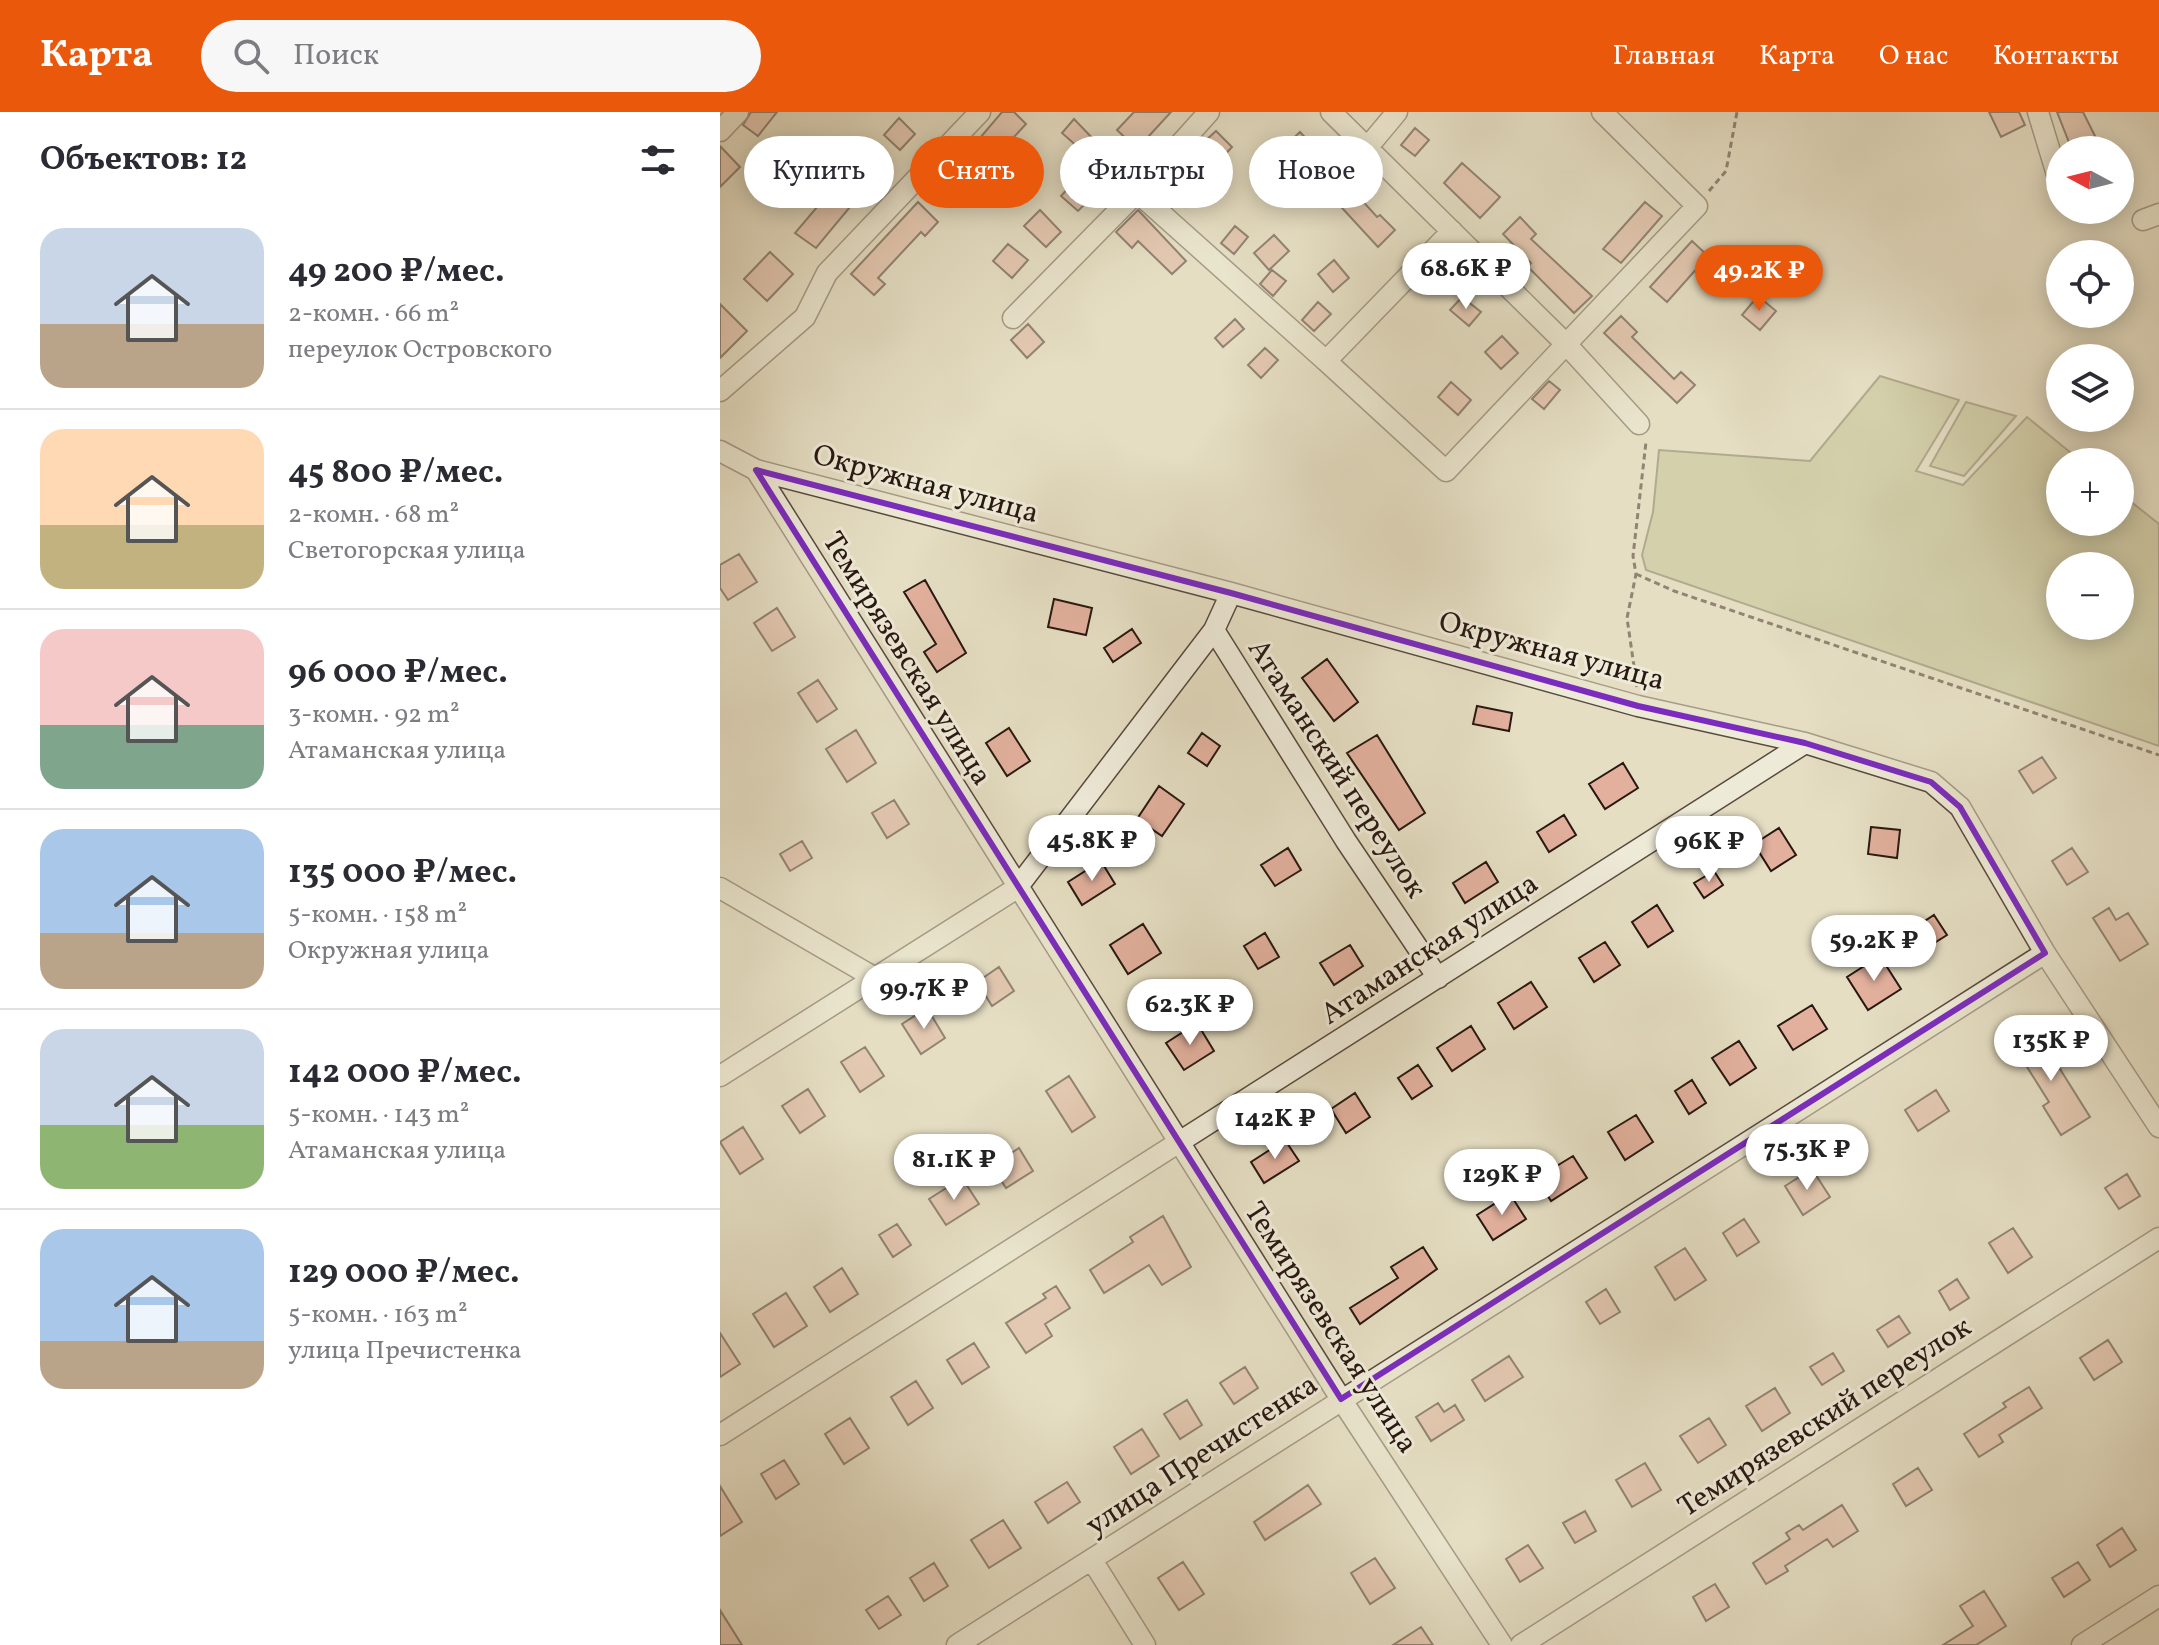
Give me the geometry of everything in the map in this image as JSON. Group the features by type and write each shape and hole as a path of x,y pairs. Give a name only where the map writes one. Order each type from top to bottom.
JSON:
{"street":[{"path":"720,131 738,112"},
{"path":"720,391 805,317 827,273 980,112"},
{"path":"1187,136 1209,112"},
{"path":"1331,112 1355,136"},
{"path":"1377,136 1397,112"},
{"path":"1155,208 1446,471 1697,206 1602,112"},
{"path":"2038,112 2046,138"},
{"path":"1383,164 1566,344 1639,424"},
{"path":"1013,318 1121,208"},
{"path":"1326,361 1452,231"},
{"name":"Окружная улица","path":"720,451 756,470 1231,593 1638,706 1805,743 1931,782 1960,807 2045,953 2159,1127"},
{"name":"Темирязевская улица","path":"756,470 1341,1399 1502,1645"},
{"path":"720,1076 1017,888 1214,630 1231,593"},
{"name":"Атаманский переулок","path":"1214,630 1346,841 1438,978"},
{"name":"Атаманская улица","path":"720,1435 1805,743"},
{"path":"720,888 875,978"},
{"name":"улица Пречистенка","path":"957,1645 2045,953"},
{"name":"Темирязевский переулок","path":"1521,1645 2159,1238"},
{"path":"1092,1560 1145,1645"},
{"path":"2082,1645 2159,1596"}],"path":[{"path":"1697,206 1726,171 1737,112"},
{"path":"1638,706 1636,662 1627,618 1636,574 1633,556 1647,446 1639,424"},
{"path":"1636,574 1674,591 2159,755"}],"highlighted area":[{"path":"756,470 1231,593 1638,706 1805,743 1931,782 1960,807 2045,953 1341,1399"}],"green space":[{"path":"1880,376 1959,400 1916,471 1963,485 2027,417 2065,448 2046,448 2046,536 2134,536 2134,504 2159,524 2159,746 1646,570 1642,555 1653,512 1659,450 1810,461"},
{"path":"1966,402 2016,416 1964,476 1930,466"}],"building":[{"path":"751,112 777,112 758,136 743,125"},
{"path":"1002,112 1014,112 1026,124 1015,136 982,136"},
{"path":"1134,112 1171,112 1149,136 1123,136 1117,130"},
{"path":"1989,112 2019,112 2025,125 2001,137"},
{"path":"2057,112 2083,112 2095,136 2066,136"},
{"path":"899,118 915,134 900,150 894,144 894,136 884,135"},
{"path":"1074,119 1090,136 1065,136 1062,133"},
{"path":"1415,128 1429,140 1415,156 1401,145"},
{"path":"720,146 740,167 720,187"},
{"path":"1462,163 1500,197 1480,218 1444,183"},
{"path":"1645,202 1662,216 1621,263 1603,249"},
{"path":"816,208 849,208 816,248 795,233"},
{"path":"912,208 924,208 938,222 925,236 921,232 878,278 885,284 874,295 851,274"},
{"path":"1342,208 1369,208 1395,230 1378,247"},
{"path":"1040,210 1061,232 1046,247 1024,226"},
{"path":"1138,210 1186,261 1172,274 1138,241 1132,248 1116,232"},
{"path":"1520,217 1536,234 1531,239 1592,296 1574,313 1528,267 1531,263 1503,234"},
{"path":"1235,226 1248,237 1234,254 1221,243"},
{"path":"1274,235 1289,251 1269,270 1254,253"},
{"path":"1692,241 1708,256 1667,302 1650,287"},
{"path":"1008,244 1028,260 1012,278 993,261"},
{"path":"770,252 793,274 767,301 744,279"},
{"path":"1334,260 1349,278 1333,292 1318,274"},
{"path":"1272,270 1286,281 1273,296 1260,284"},
{"path":"1758,296 1776,311 1760,330 1742,315"},
{"path":"1462,297 1481,312 1469,326 1450,310"},
{"path":"1318,302 1331,314 1314,331 1302,320"},
{"path":"720,304 747,331 720,358"},
{"path":"1621,316 1637,332 1632,337 1674,379 1681,372 1695,385 1677,403 1604,333"},
{"path":"1235,319 1244,329 1223,347 1215,338"},
{"path":"1028,324 1044,342 1027,358 1011,340"},
{"path":"1502,336 1518,353 1501,369 1485,352"},
{"path":"1265,348 1278,360 1261,378 1248,365"},
{"path":"1549,381 1560,390 1544,409 1532,399"},
{"path":"1451,382 1471,400 1458,415 1438,397"},
{"path":"739,554 757,582 728,600 720,588 720,565"},
{"path":"925,580 966,653 937,672 924,652 936,644 904,592"},
{"path":"1054,599 1092,608 1086,635 1048,627"},
{"path":"777,608 795,637 772,651 754,623"},
{"path":"1132,629 1141,643 1113,662 1104,648"},
{"path":"1327,659 1358,702 1334,721 1302,678"},
{"path":"818,680 837,709 817,722 798,693"},
{"path":"1477,706 1512,713 1509,731 1473,724"},
{"path":"1009,728 1030,761 1007,776 986,743"},
{"path":"856,730 876,763 847,782 826,749"},
{"path":"1202,733 1220,746 1207,766 1188,753"},
{"path":"1377,735 1425,813 1399,830 1347,753"},
{"path":"2042,757 2056,778 2033,793 2019,771"},
{"path":"1623,763 1638,788 1605,809 1589,784"},
{"path":"1159,786 1184,804 1162,836 1137,819"},
{"path":"894,800 909,824 887,838 872,813"},
{"path":"1564,815 1576,835 1549,852 1537,832"},
{"path":"1871,827 1900,830 1897,858 1868,854"},
{"path":"1779,828 1796,855 1771,871 1754,844"},
{"path":"802,841 812,858 790,871 780,854"},
{"path":"1288,848 1301,870 1275,886 1261,865"},
{"path":"2072,848 2088,872 2067,885 2052,861"},
{"path":"1101,861 1115,884 1082,905 1068,882"},
{"path":"1486,862 1498,882 1465,903 1453,883"},
{"path":"1714,871 1723,885 1704,898 1694,883"},
{"path":"1657,905 1673,931 1648,947 1632,922"},
{"path":"2109,908 2116,920 2128,913 2148,944 2120,961 2093,918"},
{"path":"1934,915 1947,935 1923,950 1911,930"},
{"path":"1143,924 1161,953 1128,974 1110,945"},
{"path":"1265,933 1279,957 1258,969 1244,946"},
{"path":"1605,942 1620,965 1594,982 1579,958"},
{"path":"1350,945 1363,966 1334,985 1320,963"},
{"path":"1880,956 1901,989 1868,1010 1847,977"},
{"path":"999,967 1014,991 992,1006 977,982"},
{"path":"1531,982 1547,1007 1514,1029 1498,1003"},
{"path":"1812,1005 1827,1029 1793,1050 1778,1026"},
{"path":"927,1008 945,1038 921,1054 902,1024"},
{"path":"1197,1023 1214,1051 1184,1070 1166,1043"},
{"path":"1471,1026 1485,1049 1452,1071 1437,1048"},
{"path":"2035,1029 2090,1117 2061,1135 2043,1106 2049,1102 2012,1043"},
{"path":"1739,1041 1756,1068 1730,1085 1712,1058"},
{"path":"865,1047 884,1076 860,1092 841,1062"},
{"path":"1418,1065 1432,1086 1412,1099 1398,1078"},
{"path":"1069,1076 1095,1117 1072,1132 1046,1091"},
{"path":"1692,1080 1706,1103 1689,1114 1675,1091"},
{"path":"808,1089 825,1116 800,1133 782,1106"},
{"path":"1936,1090 1949,1111 1918,1131 1905,1110"},
{"path":"1355,1093 1370,1117 1346,1133 1331,1109"},
{"path":"1636,1115 1653,1142 1625,1160 1608,1132"},
{"path":"743,1127 763,1159 740,1174 720,1142"},
{"path":"1285,1140 1299,1161 1264,1183 1251,1162"},
{"path":"1019,1148 1033,1171 1006,1188 992,1166"},
{"path":"1573,1156 1587,1178 1551,1201 1537,1178"},
{"path":"1812,1169 1830,1197 1803,1215 1785,1186"},
{"path":"2127,1174 2140,1196 2119,1209 2105,1188"},
{"path":"962,1178 979,1204 946,1225 929,1199"},
{"path":"1510,1194 1526,1219 1493,1240 1477,1215"},
{"path":"1163,1216 1191,1267 1162,1285 1149,1265 1104,1293 1090,1270 1133,1242 1130,1237"},
{"path":"1744,1219 1759,1242 1737,1256 1723,1233"},
{"path":"897,1224 911,1245 893,1257 879,1235"},
{"path":"2013,1228 2032,1257 2008,1273 1989,1243"},
{"path":"1423,1247 1437,1269 1360,1324 1350,1308 1398,1278 1391,1267"},
{"path":"1685,1248 1706,1280 1675,1300 1655,1267"},
{"path":"842,1268 858,1294 830,1312 814,1287"},
{"path":"1957,1279 1969,1298 1950,1310 1939,1291"},
{"path":"1056,1286 1070,1308 1045,1324 1052,1336 1026,1353 1006,1323 1046,1298 1043,1294"},
{"path":"1606,1289 1620,1312 1600,1324 1586,1302"},
{"path":"786,1293 807,1326 774,1347 753,1314"},
{"path":"1899,1316 1910,1333 1888,1347 1877,1330"},
{"path":"720,1333 740,1364 720,1377"},
{"path":"2108,1340 2122,1362 2094,1380 2080,1358"},
{"path":"974,1343 989,1367 962,1384 947,1360"},
{"path":"1833,1353 1844,1371 1822,1385 1810,1367"},
{"path":"1509,1356 1523,1377 1485,1401 1472,1380"},
{"path":"1245,1367 1258,1388 1234,1404 1220,1383"},
{"path":"916,1381 933,1408 908,1425 891,1397"},
{"path":"2029,1387 2042,1408 1999,1435 2003,1442 1979,1457 1964,1434 2006,1407 2003,1403"},
{"path":"1775,1388 1790,1413 1762,1431 1746,1406"},
{"path":"1187,1400 1202,1425 1180,1439 1164,1414"},
{"path":"1438,1403 1444,1412 1455,1405 1464,1420 1431,1441 1416,1417"},
{"path":"850,1418 869,1448 844,1464 825,1434"},
{"path":"1709,1418 1726,1445 1698,1463 1680,1436"},
{"path":"1142,1429 1159,1456 1131,1474 1114,1447"},
{"path":"784,1460 799,1484 776,1499 761,1474"},
{"path":"1645,1463 1661,1490 1632,1507 1616,1480"},
{"path":"1918,1468 1932,1490 1906,1506 1893,1484"},
{"path":"1067,1482 1080,1502 1048,1523 1035,1502"},
{"path":"1308,1485 1321,1504 1265,1540 1254,1522"},
{"path":"720,1486 742,1522 720,1536"},
{"path":"1842,1505 1858,1531 1833,1547 1827,1539 1785,1566 1788,1571 1766,1584 1753,1563 1790,1539 1786,1533 1799,1525 1803,1530"},
{"path":"1585,1511 1596,1531 1575,1543 1563,1523"},
{"path":"1003,1520 1021,1548 989,1568 971,1540"},
{"path":"2122,1528 2136,1550 2110,1567 2097,1545"},
{"path":"1528,1545 1543,1568 1520,1582 1506,1559"},
{"path":"1375,1558 1395,1588 1370,1604 1351,1573"},
{"path":"1183,1562 1204,1594 1179,1610 1158,1578"},
{"path":"2078,1562 2090,1580 2064,1597 2052,1578"},
{"path":"934,1563 948,1586 924,1601 910,1578"},
{"path":"1715,1584 1729,1607 1706,1621 1693,1597"},
{"path":"1984,1591 2006,1626 1976,1645 1943,1645 1973,1626 1960,1606"},
{"path":"888,1596 901,1615 879,1629 866,1610"},
{"path":"720,1610 742,1645 720,1645"},
{"path":"1421,1627 1433,1645 1393,1645"}]}
